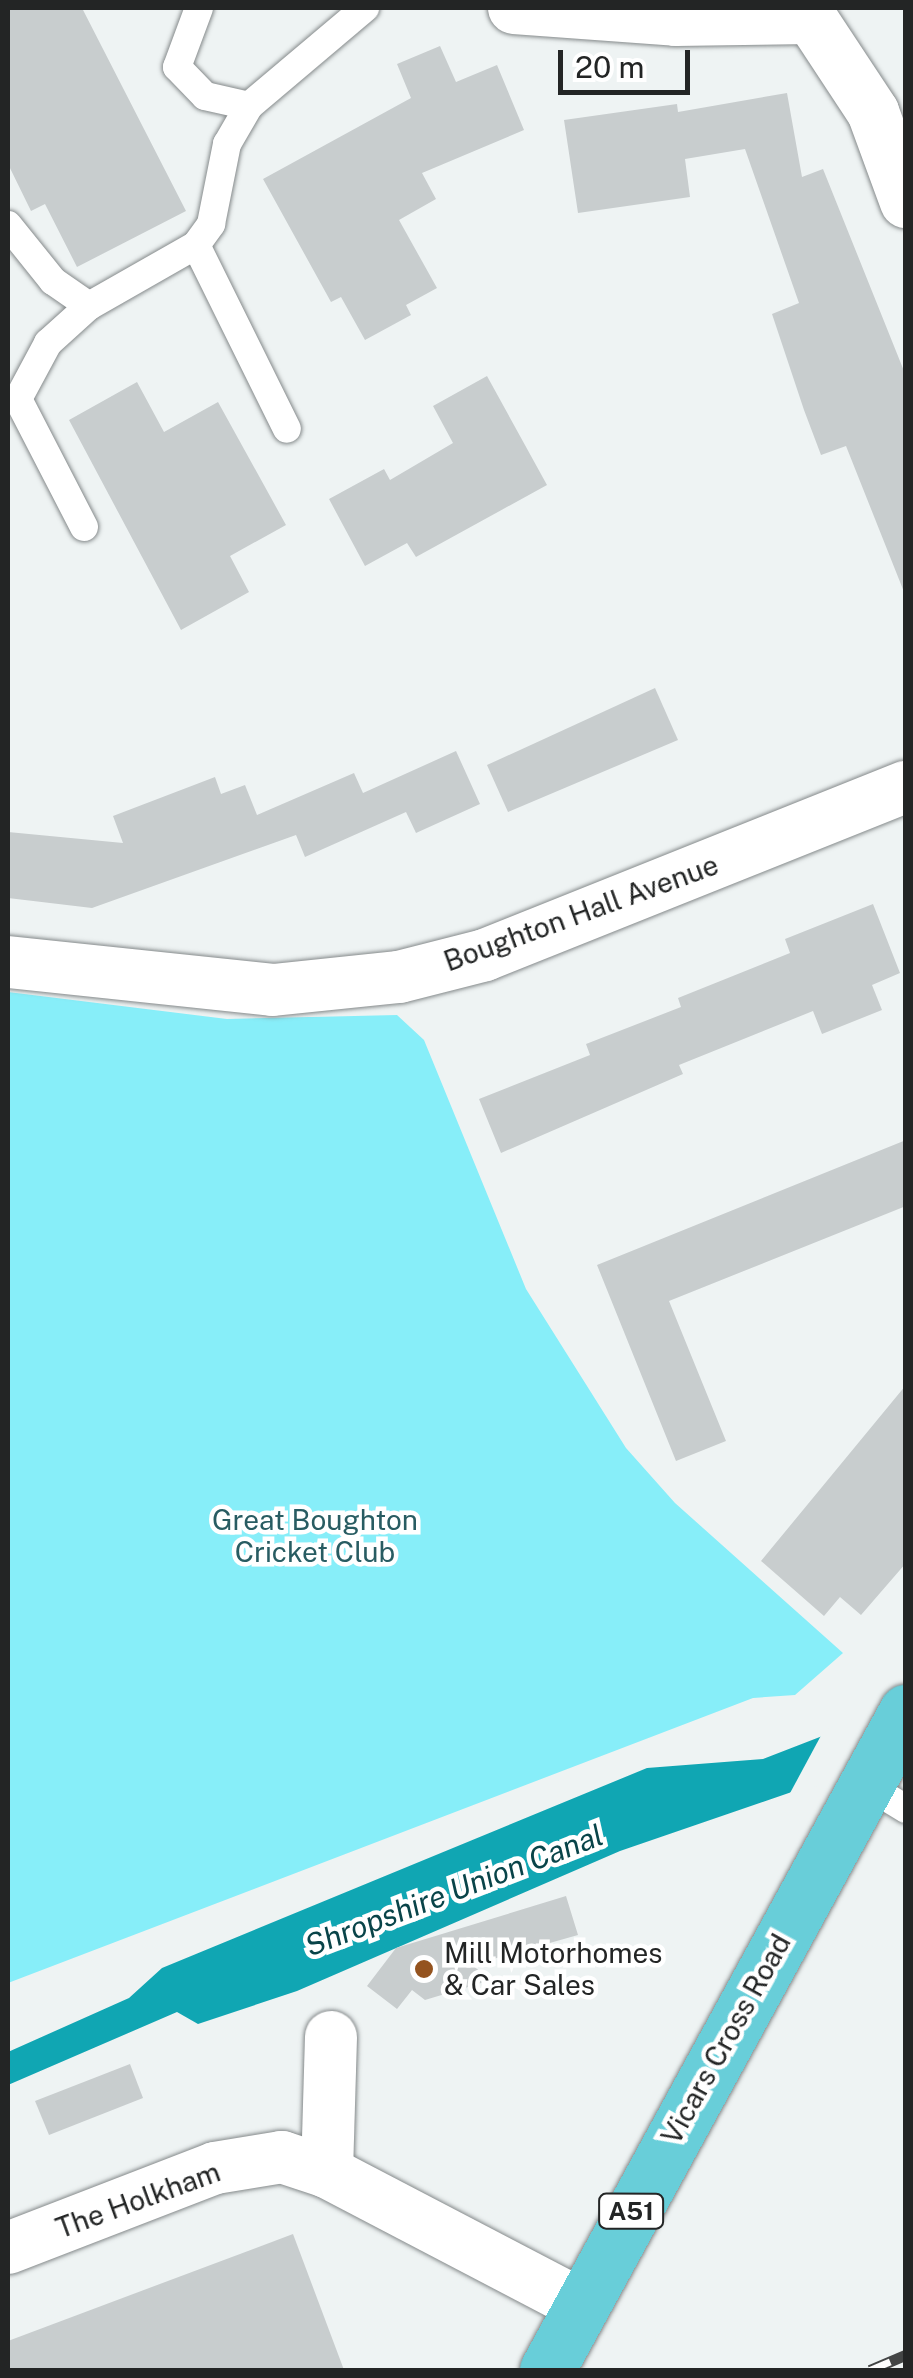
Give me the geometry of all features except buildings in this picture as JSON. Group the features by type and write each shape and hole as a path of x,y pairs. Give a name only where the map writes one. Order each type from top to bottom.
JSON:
{"highway":[{"name":"A51","path":"883,1785 906,1712"},
{"name":"Vicars Cross Road","path":"547,2370 580,2304 883,1785"}],"street":[{"path":"514,8 676,20 823,13 873,112 906,202"},
{"name":"Boughton Hall Avenue","path":"8,962 273,990 399,977 485,955 906,787"},
{"path":"327,2172 331,2037"},
{"name":"The Holkham","path":"8,2248 215,2168 282,2157 327,2172 580,2304"}],"lane":[{"path":"199,8 177,67 204,96 249,106"},
{"path":"84,528 18,400 48,343 89,306 196,246 211,224 227,144 249,106 365,8"},
{"path":"8,225 53,281 89,306"},
{"path":"196,246 287,429"}],"green space":[{"name":"Great Boughton Cricket Club","path":"8,992 227,1019 397,1015 424,1040 526,1289 626,1448 675,1503 843,1653 795,1695 753,1698 8,1983"}],"water":[{"name":"Shropshire Union Canal","path":"905,1704 905,1753 620,1851 297,1991 198,2024 177,2012 8,2085 8,2052 129,1998 162,1968 647,1768 763,1759"}],"pier":[{"path":"906,1699 906,1758 789,1795 824,1730"}],"railway":[{"path":"870,2370 906,2355"}],"place":[{"name":"Mill Motorhomes & Car Sales","path":"424,1969"}]}
